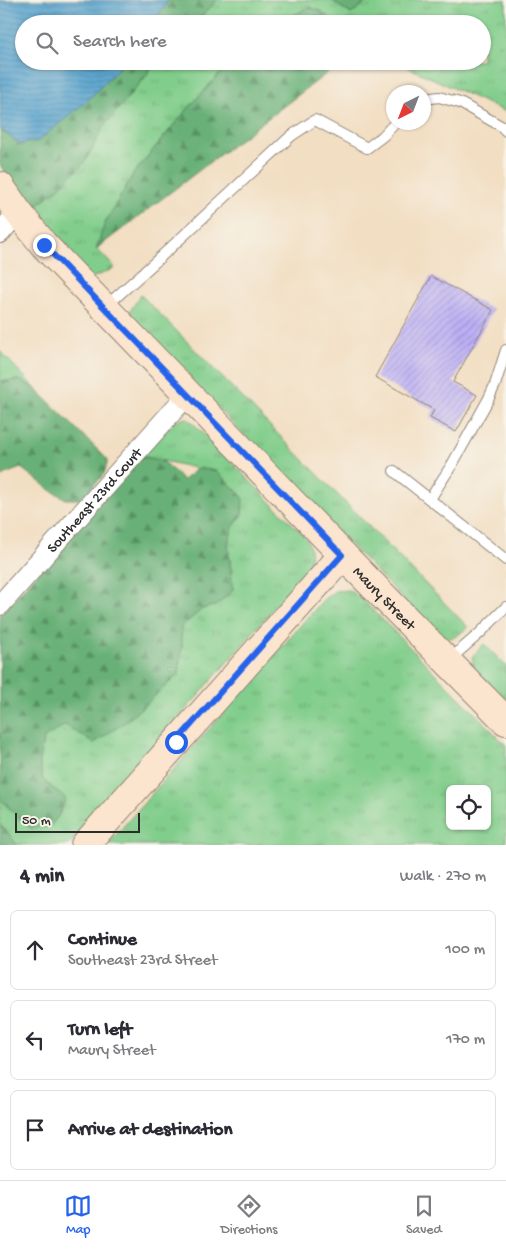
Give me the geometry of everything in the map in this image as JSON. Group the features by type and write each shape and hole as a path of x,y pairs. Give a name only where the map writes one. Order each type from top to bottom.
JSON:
{"main road":[{"name":"Maury Street","path":"0,186 44,245 342,555 506,721"},
{"path":"85,845 342,555"}],"street":[{"path":"0,233 18,212"},
{"name":"Southeast 23rd Court","path":"0,605 188,394"}],"lane":[{"path":"431,98 439,97 460,103 502,126 506,131"},
{"path":"104,308 291,136 315,120 367,148 389,130"},
{"path":"430,499 453,463 496,385 506,350"},
{"path":"394,471 506,560"},
{"path":"448,661 506,607"}],"green space":[{"path":"169,0 217,0 203,15 158,15"},
{"path":"217,0 331,0 351,14 369,0 506,0 506,112 414,70 491,70 491,15 326,15 309,7 294,15 203,15"},
{"path":"331,0 369,0 351,14"},
{"path":"309,7 326,15 294,15"},
{"path":"117,70 150,70 104,126 85,162 61,186 36,206 27,205 0,165 0,129 20,144 86,102"},
{"path":"150,70 223,70 134,173 105,223 97,249 115,268 92,278 67,255 27,205 36,206 61,186 85,162 104,126"},
{"path":"223,70 331,70 96,249 105,223 134,173"},
{"path":"141,295 468,627 460,634 450,638 437,634 130,318 129,312"},
{"path":"0,351 35,388 20,380 0,381"},
{"path":"20,380 35,388 108,460 104,474 81,499 66,499 21,468 0,478 0,381"},
{"path":"186,418 307,539 311,556 309,564 300,578 69,845 17,845 4,828 0,826 0,800 43,780 39,760 44,738 182,648 181,627 202,609 217,605 233,590 228,543 233,527 242,516 216,470 199,469 142,456 175,421"},
{"path":"142,456 164,462 183,480 197,469 216,470 243,497 242,516 233,527 228,543 233,590 217,605 202,609 181,627 182,648 178,675 127,721 94,743 65,725 44,738 39,760 43,780 66,799 59,815 50,827 30,828 0,799 0,615"},
{"path":"350,590 364,601 506,745 506,845 107,845 323,600 335,591"},
{"path":"484,644 506,666 506,705 475,673 472,657"},
{"path":"0,826 4,828 17,845 0,845"}],"water":[{"path":"0,0 169,0 158,15 15,15 15,70 117,70 86,102 38,141 20,144 0,129"}],"building":[{"path":"431,276 493,310 453,382 477,395 456,432 430,418 434,410 375,377"}],"route":[{"path":"44,245 342,555 176,742"}]}
